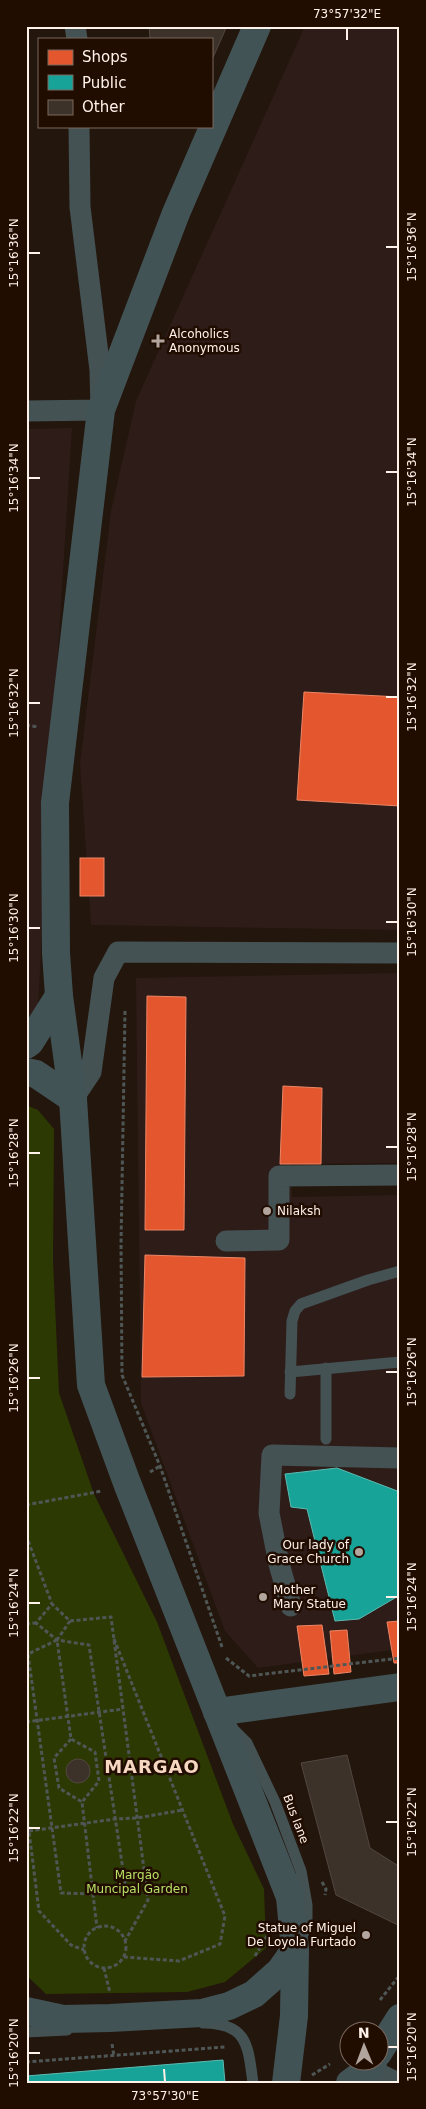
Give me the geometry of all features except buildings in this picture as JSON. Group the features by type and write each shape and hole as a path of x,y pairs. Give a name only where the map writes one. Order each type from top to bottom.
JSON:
{"main road":[{"path":"257,26 176,213 101,410 55,803 56,953 59,996 73,1099 91,1385 127,1483 290,1897 295,1950 294,2016 286,2083"},
{"path":"26,1045 30,1042 59,996"},
{"path":"26,1072 36,1074 73,1099"},
{"path":"217,1712 400,1687"},
{"path":"26,2011 63,2019 202,2013 228,2006 254,1994 280,1970 295,1950"},
{"path":"388,2036 400,2018"}],"street":[{"path":"26,411 101,410 100,370 80,207 79,128"},
{"path":"73,1099 91,1072 104,978 118,952 400,953"},
{"path":"226,1241 279,1240 279,1176 400,1175"},
{"path":"292,1606 279,1564 269,1513 272,1455 400,1458"},
{"path":"379,2072 398,2083"}],"lane":[{"path":"290,1394 292,1321 295,1311 301,1304 368,1280 400,1272"},
{"path":"290,1372 400,1362"},
{"path":"326,1368 326,1439"},
{"path":"26,2032 219,2023 231,2028 241,2036 248,2047 253,2083"}],"path":[{"path":"124,1005 121,1244 122,1375 160,1466 222,1648"},
{"path":"26,1505 94,1494 127,1483 160,1466"},
{"path":"26,1535 52,1604 70,1622"},
{"path":"26,1624 36,1623 52,1604"},
{"path":"26,1807 39,1911 71,1945 84,1950 91,1963 104,1968 116,1966 124,1957 125,1941 148,1900 111,1617 70,1622 57,1640 28,1654 61,1893 92,1894 124,1883 89,1645 57,1640 36,1623"},
{"path":"114,1639 225,1916 220,1944 179,1961 124,1957"},
{"path":"57,1640 71,1739 54,1758 59,1788 82,1802"},
{"path":"228,1666 226,1658 250,1676 400,1658"},
{"path":"26,1722 123,1709"},
{"path":"71,1739 95,1752 99,1781 82,1802 97,1928"},
{"path":"29,1831 115,1819 137,1818 183,1810"},
{"path":"322,1880 326,1889 325,1898"},
{"path":"84,1950 87,1937 97,1928 110,1927 122,1935 125,1941"},
{"path":"104,1968 110,1994"},
{"path":"26,2062 234,2046"},
{"path":"313,2075 314,2065"}],"shaded area":[{"path":"305,26 400,26 400,930 91,925 80,763 111,511 136,401"},
{"path":"72,428 38,1006 26,1020 26,429"},
{"path":"400,973 400,1163 291,1164 292,1197 400,1195 400,1649 258,1668 225,1631 141,1403 136,978"}],"green space":[{"name":"Margão Muncipal Garden","path":"26,1105 38,1110 54,1129 53,1261 59,1393 94,1494 157,1622 233,1824 264,1889 266,1948 225,1982 187,1992 46,1994 26,1975"}],"place":[{"name":"Alcoholics Anonymous","path":"158,341"},
{"name":"Nilaksh","path":"267,1211"},
{"name":"Our lady of Grace Church","path":"359,1552"},
{"name":"Mother Mary Statue","path":"263,1597"},
{"name":"Statue of Miguel De Loyola Furtado","path":"366,1935"}],"district":[{"name":"MARGAO","path":"152,1767"}]}
